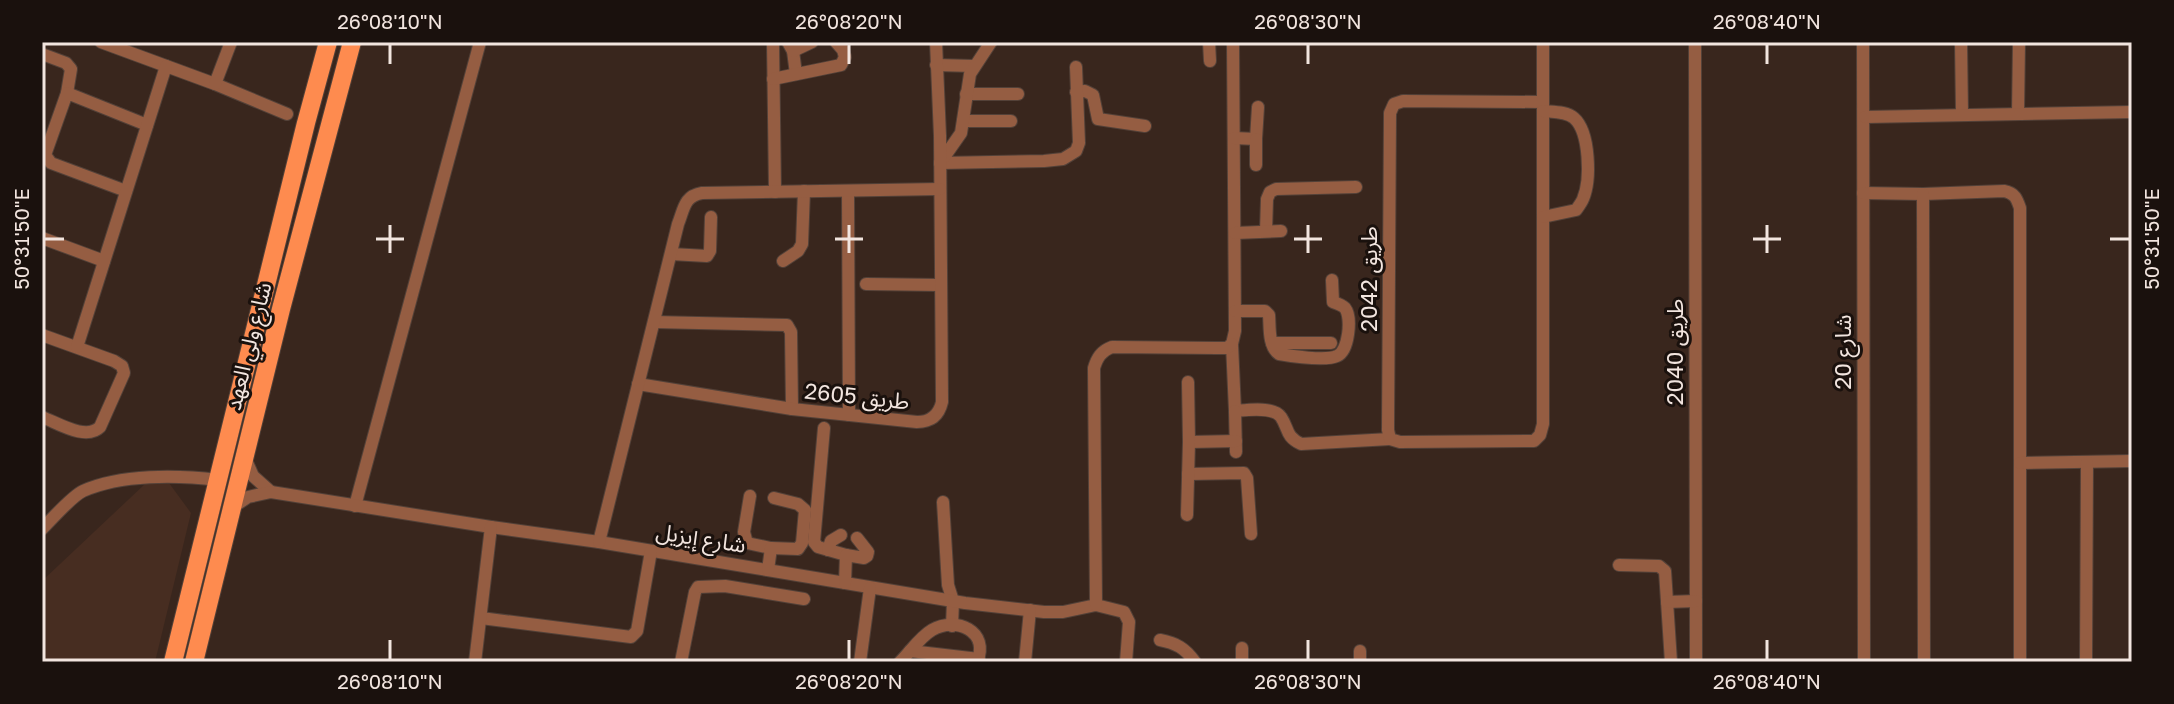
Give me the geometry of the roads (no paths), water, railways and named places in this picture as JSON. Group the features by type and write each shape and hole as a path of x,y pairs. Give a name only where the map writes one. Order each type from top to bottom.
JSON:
{"main road":[{"name":"شارع ولي العهد","path":"173,662 328,42"},
{"name":"شارع ولي العهد","path":"194,662 352,42"},
{"path":"218,480 237,485"}],"street":[{"path":"101,42 287,114"},
{"path":"215,84 231,42"},
{"path":"355,506 480,42"},
{"path":"773,42 775,192"},
{"path":"796,74 791,46 812,42"},
{"path":"773,79 841,65 845,57 836,42"},
{"name":"طريق 2605","path":"638,384 792,409 922,422 938,412 942,402 940,136 936,42"},
{"path":"940,163 957,139 970,74 991,42"},
{"path":"1209,42 1210,61"},
{"path":"1189,442 1236,446 1232,344 1235,331 1233,42"},
{"path":"1235,411 1277,413 1288,434 1301,444 1390,439 1400,442 1534,441 1540,435 1543,424 1543,42"},
{"name":"طريق 2040","path":"1695,42 1696,662"},
{"name":"شارع 20","path":"1863,42 1864,662"},
{"path":"1961,42 1962,114"},
{"path":"2018,114 2019,42"},
{"path":"42,54 66,63 71,69 67,93 45,155 47,159 126,191"},
{"path":"936,65 974,66"},
{"path":"77,347 166,66"},
{"path":"940,163 1044,161 1072,155 1079,143 1076,67"},
{"path":"1076,92 1085,91 1093,95 1098,119 1145,126"},
{"path":"67,93 147,125"},
{"path":"966,94 1018,94"},
{"name":"طريق 2042","path":"1390,439 1390,113 1394,104 1403,101 1543,107"},
{"path":"1256,165 1258,107"},
{"path":"1543,107 1576,120 1585,143 1587,164 1583,200 1576,210 1543,217"},
{"path":"1865,117 2132,112"},
{"path":"963,121 1011,121"},
{"path":"1234,138 1256,139"},
{"path":"1266,231 1267,199 1270,192 1276,189 1356,187"},
{"path":"599,542 678,224 688,198 692,194 940,189"},
{"path":"783,261 798,251 802,244 804,191"},
{"path":"848,191 849,415"},
{"path":"1863,193 2004,191 2014,195 2020,208 2020,662"},
{"path":"1923,194 1924,662"},
{"path":"671,254 707,256 710,251 711,217"},
{"path":"1235,233 1281,231"},
{"path":"42,238 104,261"},
{"path":"1235,311 1265,311 1269,315 1274,350 1285,355 1337,356 1348,344 1347,311 1333,302 1332,280"},
{"path":"866,284 941,285"},
{"path":"654,322 787,325 791,332 792,409"},
{"path":"42,335 122,366 124,373 95,432 87,434 42,417"},
{"path":"1272,343 1331,343"},
{"path":"1096,605 1096,359 1112,347 1227,348 1232,344"},
{"path":"1187,515 1188,382"},
{"path":"824,428 814,542 818,547 864,558 868,552 857,538"},
{"path":"245,458 253,476 271,492"},
{"path":"2020,463 2132,461"},
{"path":"2086,662 2087,462"},
{"path":"1188,474 1244,473 1247,478 1251,534"},
{"path":"42,529 81,492 107,484 144,478 218,480"},
{"path":"233,507 248,497 271,492"},
{"name":"شارع إيزيل","path":"271,492 599,542 959,602 1063,612 1096,605 1124,612 1129,622 1126,662"},
{"path":"750,496 747,543 798,549 802,543 805,510 798,504 774,498"},
{"path":"943,502 948,585 959,602 958,627"},
{"path":"475,662 491,527"},
{"path":"828,550 831,541 841,535"},
{"path":"768,570 771,548"},
{"path":"481,618 631,637 637,631 651,551"},
{"path":"845,583 846,555"},
{"path":"725,586 729,563"},
{"path":"1619,565 1663,568 1665,571 1671,662"},
{"path":"681,662 696,589 700,586 725,586 804,599"},
{"path":"860,662 870,588"},
{"path":"1667,602 1696,601"},
{"path":"1025,662 1030,610"},
{"path":"900,662 914,656 978,661 980,639 972,630 944,626 932,630 914,656"},
{"path":"1669,632 1696,632"},
{"path":"1160,640 1176,643 1195,662"},
{"path":"1242,648 1242,662"}]}
